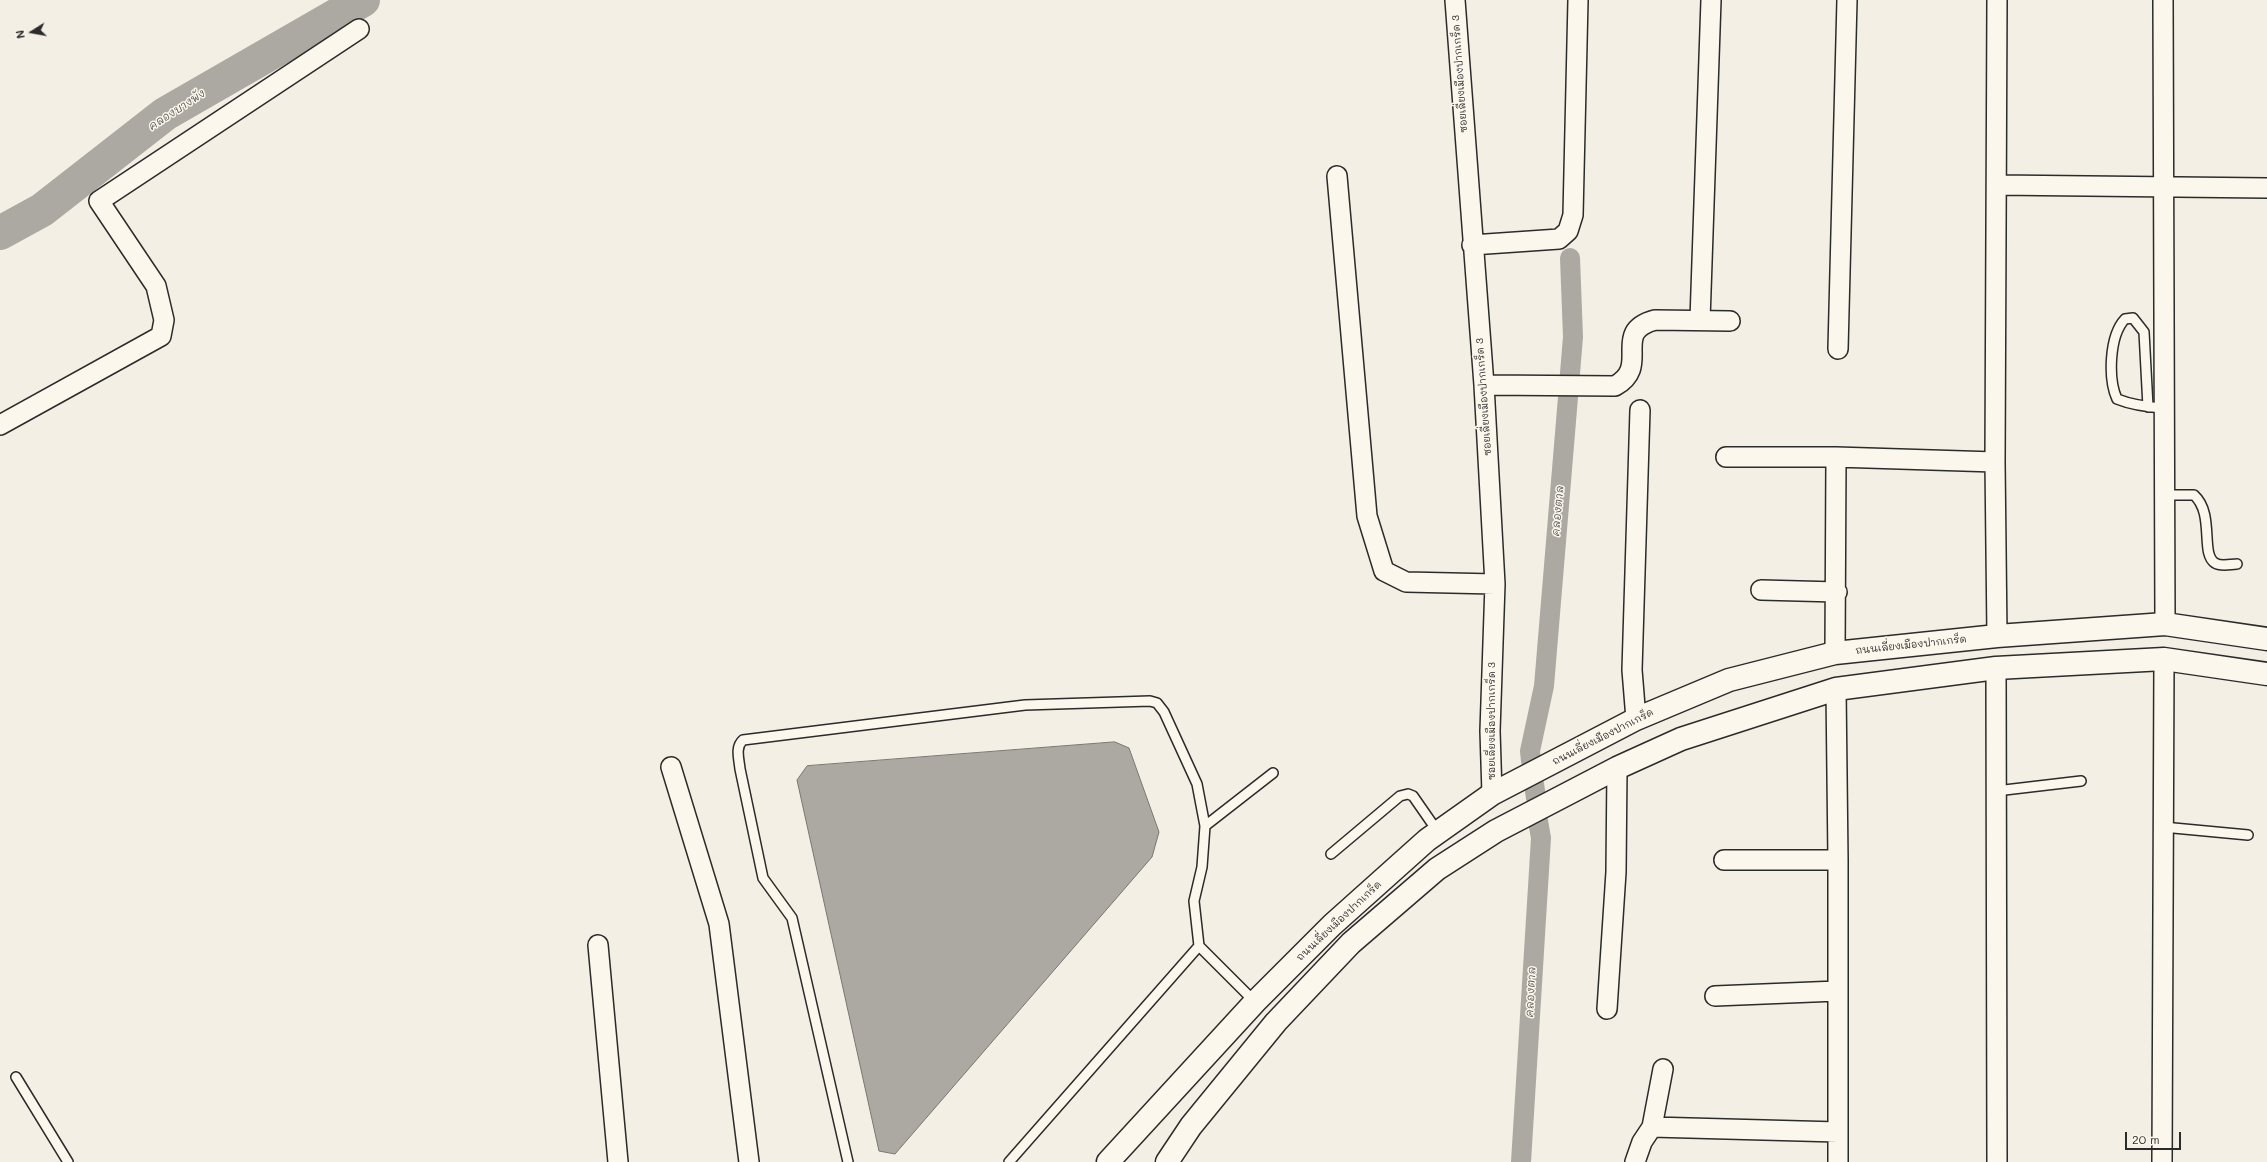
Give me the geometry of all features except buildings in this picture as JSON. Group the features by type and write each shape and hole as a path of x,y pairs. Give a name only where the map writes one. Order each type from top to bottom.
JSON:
{"main road":[{"name":"ถนนเลี่ยงเมืองปากเกร็ด","path":"1108,1162 1255,1002 1332,925 1438,832 1492,794 1636,719 1729,680 1836,653 1997,636 2165,624 2267,639"},
{"path":"1159,1162 1191,1126 1276,1022 1351,943 1437,869 1496,831 1617,768 1682,739 1836,689 1996,668 2164,659 2267,674"},
{"path":"1119,1162 1152,1114"},
{"path":"1167,1162 1191,1126"}],"street":[{"name":"ซอยเลี่ยงเมืองปากเกร็ด 3","path":"1455,0 1472,245 1484,385 1495,584 1490,731 1492,794"},
{"path":"1472,245 1559,239 1568,231 1573,215 1578,0"},
{"path":"1700,320 1711,0"},
{"path":"1838,349 1847,0"},
{"path":"1997,0 1995,462 1997,636"},
{"path":"2163,0 2163,187 2155,408 2165,495 2165,624"},
{"path":"0,425 161,336 164,320 156,286 100,201 359,29"},
{"path":"1337,176 1367,516 1384,571 1406,582 1495,584"},
{"path":"1997,185 2267,188"},
{"path":"1484,385 1615,386 1625,380 1632,370 1632,338 1639,328 1646,322 1655,320 1730,321"},
{"path":"1636,719 1632,670 1640,410"},
{"path":"1726,457 1836,457 1995,462"},
{"path":"1836,457 1836,653"},
{"path":"1761,590 1837,592"},
{"path":"2162,1162 2164,659"},
{"path":"1996,668 1997,1162"},
{"path":"1836,689 1838,860 1838,1162"},
{"path":"671,767 719,924 749,1162"},
{"path":"1607,1009 1616,872 1617,768"},
{"path":"1724,860 1838,860"},
{"path":"598,945 618,1162"},
{"path":"1715,996 1837,991"},
{"path":"1635,1162 1642,1142 1652,1127 1663,1069"},
{"path":"1652,1127 1838,1132"}],"lane":[{"path":"2133,318 2144,332 2155,408 2129,404 2117,399 2113,389 2112,353 2116,332 2124,319 2133,318"},
{"path":"2165,495 2194,495 2202,502 2206,514 2209,554 2214,563 2219,565 2237,564"},
{"path":"848,1162 792,918 763,878 740,769 739,744 743,740 1025,705 1150,701 1157,703 1164,712 1197,784 1205,826 1202,867 1194,901 1199,946 1255,1002"},
{"path":"1205,826 1274,773"},
{"path":"1996,791 2080,782"},
{"path":"1331,854 1400,796 1408,794 1413,796 1438,832"},
{"path":"2163,827 2248,835"},
{"path":"1009,1162 1199,946"},
{"path":"16,1077 68,1162"}],"shaded area":[{"path":"1115,742 1129,748 1159,832 1152,857 895,1154 879,1151 797,780 807,766"}],"waterway":[{"name":"คลองบางพัง","path":"0,233 42,210 165,114 363,0"},
{"name":"คลองตาล","path":"1531,761 1530,751 1544,686 1573,337 1570,258"},
{"name":"คลองตาล","path":"1534,784 1536,798"},
{"name":"คลองตาล","path":"1521,1162 1541,838 1538,821"}]}
